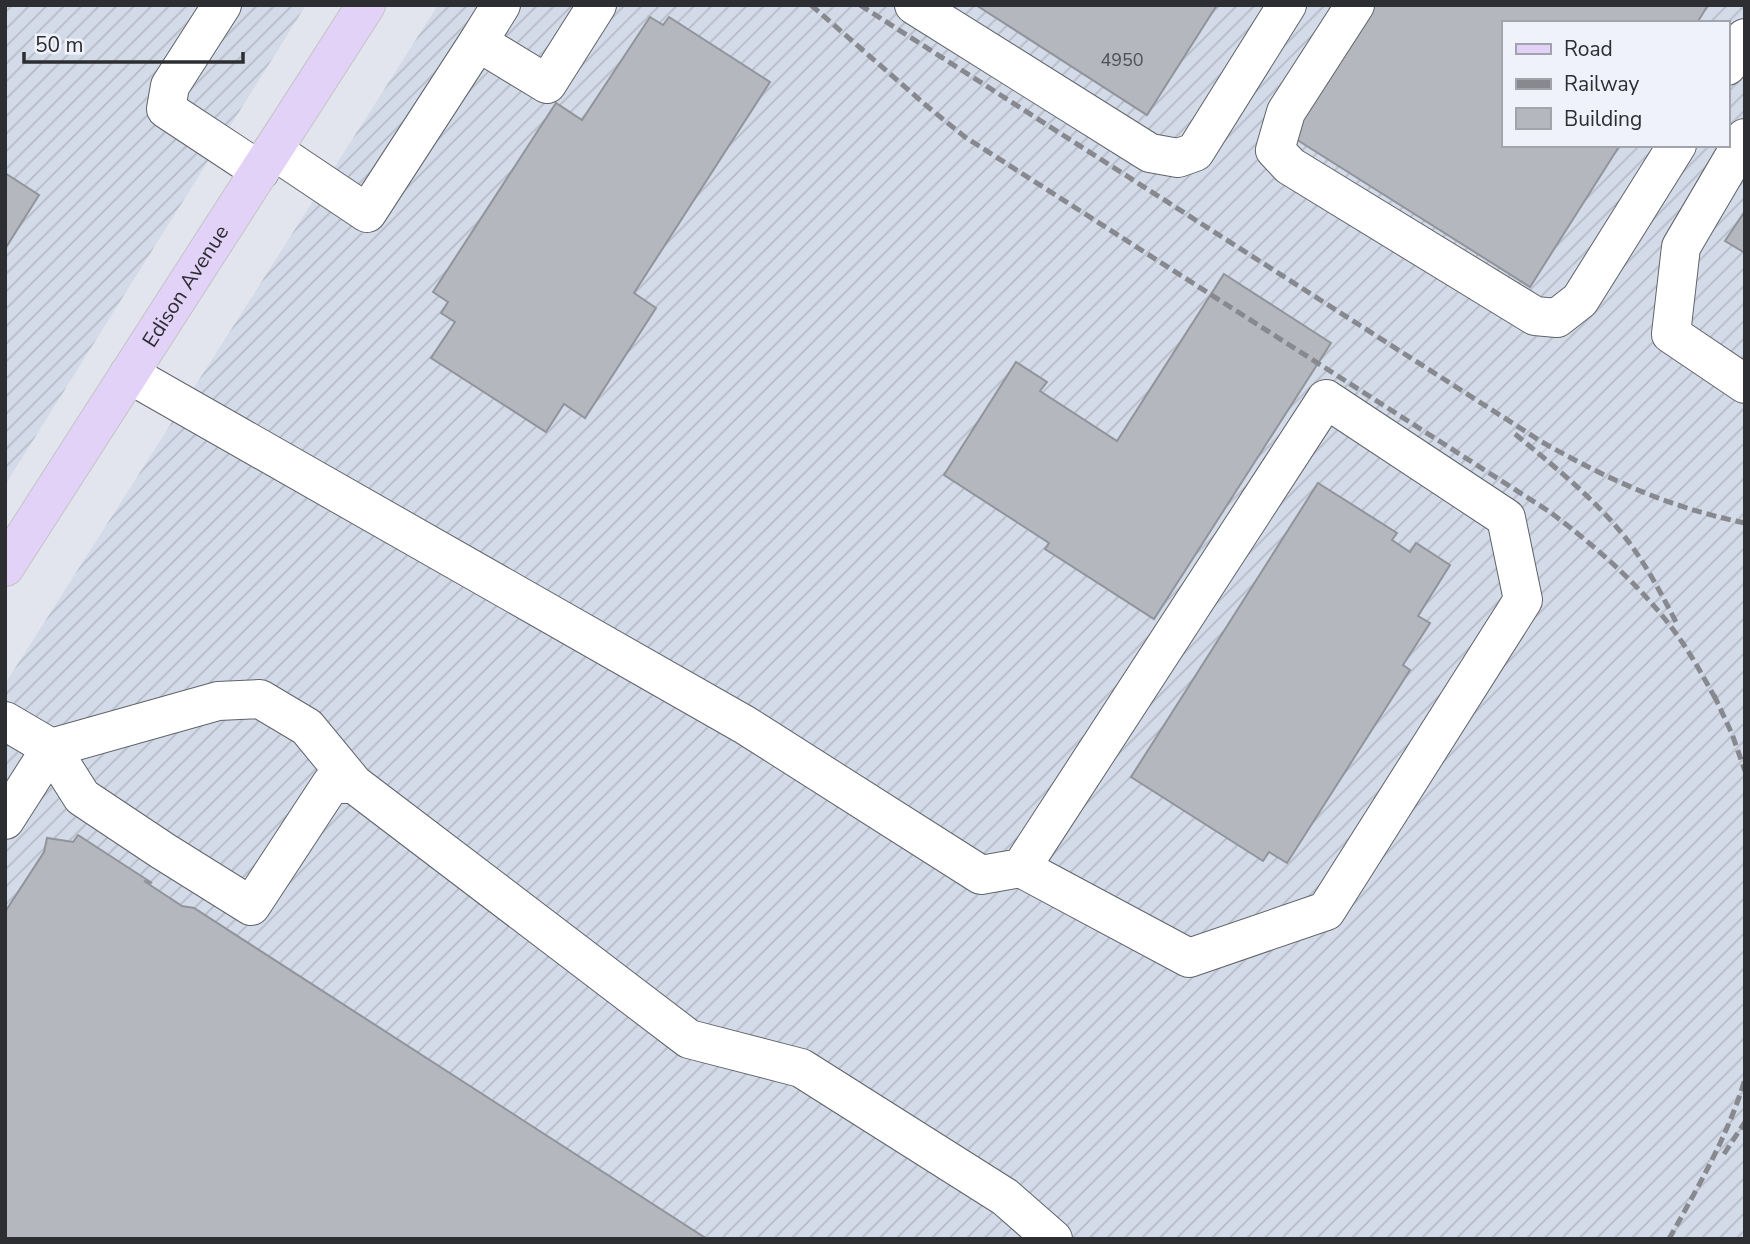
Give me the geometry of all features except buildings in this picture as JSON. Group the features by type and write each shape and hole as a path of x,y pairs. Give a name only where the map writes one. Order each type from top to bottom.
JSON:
{"main road":[{"name":"Edison Avenue","path":"5,567 366,5"}],"lane":[{"path":"222,5 170,86 166,109 367,213 501,5"},
{"path":"478,41 547,84 597,5"},
{"path":"914,5 1150,153 1178,158 1195,152 1287,5"},
{"path":"1355,5 1286,112 1275,150 1290,166 1535,316 1557,318 1580,300 1676,147"},
{"path":"1729,63 1745,38"},
{"path":"1745,138 1681,247 1671,334 1745,384"},
{"path":"129,374 744,725 981,875 1021,868 1189,958 1326,911 1523,600 1506,518 1326,399 1021,868"},
{"path":"5,820 51,748 218,701 260,699 307,727 354,784 689,1039 801,1068 1005,1197 1054,1239"},
{"path":"5,721 51,748 82,797 251,906 331,784 354,784"}],"shaded area":[{"path":"5,5 306,5 5,485"},
{"path":"438,5 1745,5 1745,1239 5,1239 5,684"}],"railway":[{"path":"811,5 965,137 1550,512 1604,556 1654,605 1687,649 1718,703"},
{"path":"860,5 1542,442 1640,491 1690,509 1745,523"},
{"path":"1515,434 1576,486 1619,529 1644,564 1677,624"},
{"path":"1714,695 1745,771"},
{"path":"1669,1239 1721,1141 1745,1079"},
{"path":"1724,1154 1745,1122"}]}
